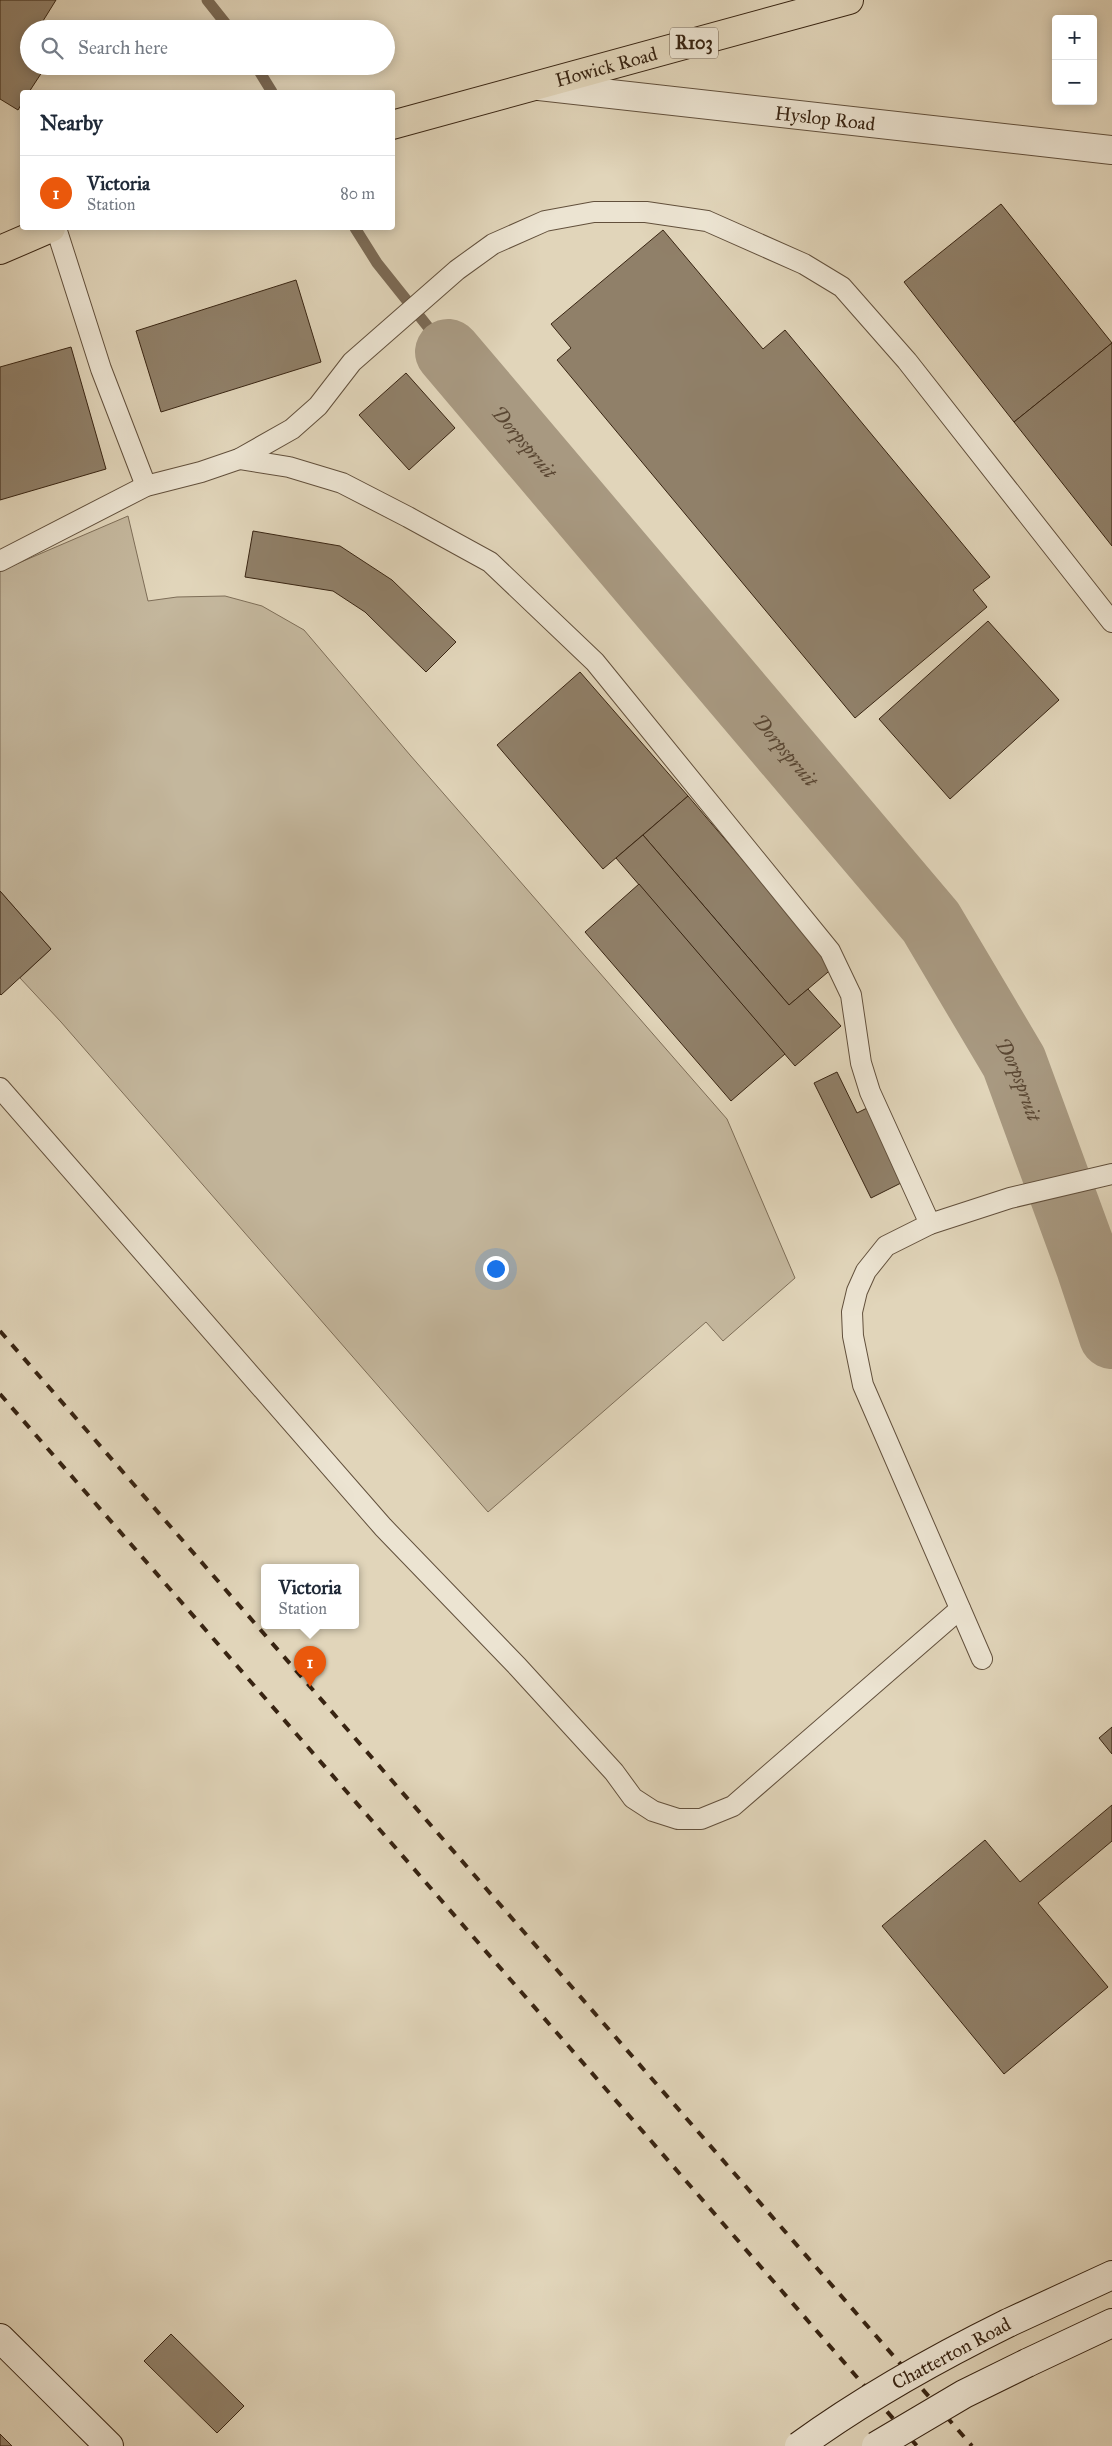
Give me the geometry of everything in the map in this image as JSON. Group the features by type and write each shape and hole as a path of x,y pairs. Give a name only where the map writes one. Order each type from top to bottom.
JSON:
{"main road":[{"name":"Howick Road","path":"395,124 849,0"},
{"path":"0,250 46,230"}],"street":[{"name":"Hyslop Road","path":"538,86 1112,150"},
{"name":"Chatterton Road","path":"799,2446 881,2391 944,2355 1112,2275"},
{"path":"876,2446 955,2399 1112,2323"},
{"path":"0,2338 109,2446"}],"lane":[{"path":"0,561 146,486 239,460 292,429 318,406 352,362 400,318 428,298 457,270 493,244 544,221 594,212 646,212 708,221 804,264 842,287 908,361 1112,622"},
{"path":"57,230 101,369 146,486"},
{"path":"239,460 289,467 342,483 408,516 490,562 595,662 830,951 851,995 861,1063 870,1092 930,1224"},
{"path":"0,1088 383,1527 518,1667 614,1772 633,1798 652,1811 678,1819 701,1819 733,1806 960,1609"},
{"path":"982,1660 863,1385 853,1336 852,1312 857,1291 866,1271 886,1246 930,1224 1010,1198 1112,1174"}],"shaded area":[{"path":"128,516 148,601 177,597 225,596 262,606 304,630 410,755 727,1119 795,1278 723,1341 706,1322 488,1512 61,1022 20,978 51,949 0,891 0,571"}],"building":[{"path":"0,0 56,0 44,20 20,20 20,75 40,75 30,90 20,90 20,106 18,110 0,99"},
{"path":"1001,204 1112,343 1014,422 904,282"},
{"path":"663,230 763,349 785,330 990,577 973,590 987,607 855,718 557,360 571,348 551,324"},
{"path":"296,280 321,362 161,412 136,331"},
{"path":"1112,343 1112,546 1014,422"},
{"path":"71,347 106,469 0,500 0,367"},
{"path":"406,373 455,428 409,470 359,415"},
{"path":"253,531 340,546 392,580 456,642 426,672 365,612 333,591 245,577"},
{"path":"988,621 1059,700 950,799 879,719"},
{"path":"580,672 688,796 603,869 497,745"},
{"path":"688,796 834,967 789,1005 643,835"},
{"path":"643,835 789,1005 808,989 841,1026 795,1066 616,858"},
{"path":"639,884 785,1054 731,1101 585,932"},
{"path":"0,891 51,949 1,995 0,994"},
{"path":"837,1072 857,1113 869,1107 905,1181 871,1198 814,1083"},
{"path":"1112,1727 1112,1754 1099,1738"},
{"path":"1112,1805 1112,1841 1038,1903 1108,1987 1004,2074 882,1926 985,1840 1020,1882"},
{"path":"171,2334 244,2406 217,2433 144,2361"},
{"path":"0,2434 12,2446 0,2446"}],"waterway":[{"name":"Dorpspruit","path":"207,0 223,20"},
{"name":"Dorpspruit","path":"262,75 271,90"},
{"name":"Dorpspruit","path":"356,230 377,263 448,352"},
{"name":"Dorpspruit","path":"448,352 931,922 1014,1062 1089,1267 1112,1336"}],"railway":[{"path":"0,1331 972,2446"},
{"path":"0,1394 917,2446"}],"place":[{"name":"Victoria","path":"310,1687"}]}
